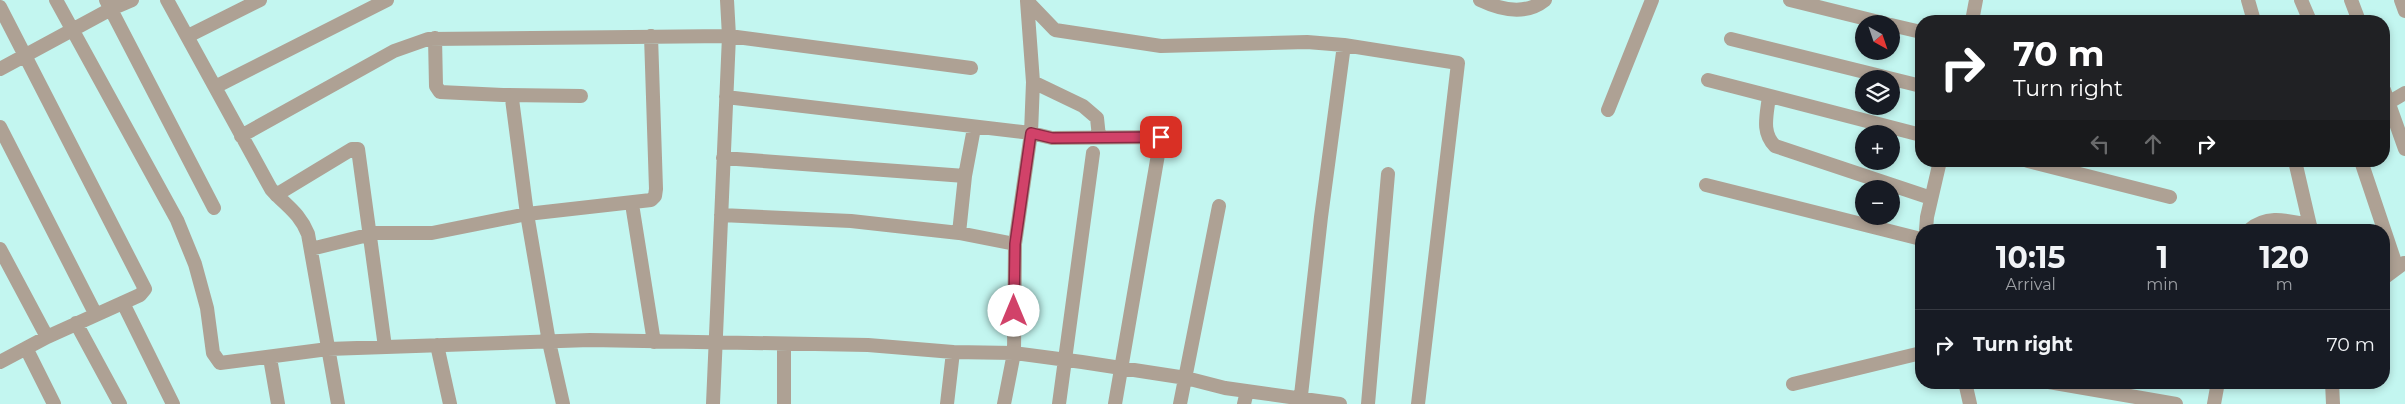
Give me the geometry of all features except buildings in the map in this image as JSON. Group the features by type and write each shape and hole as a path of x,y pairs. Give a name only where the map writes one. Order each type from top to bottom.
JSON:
{"street":[{"path":"56,0 177,220 200,282 207,308 216,359 220,363 328,349 437,345 549,342 868,345 953,352 1014,353 1121,367 1186,378 1246,398 1340,404"},
{"path":"0,69 71,30 108,4 132,0"},
{"path":"168,0 270,189 295,210 303,221 311,249 338,404"},
{"path":"188,36 260,0"},
{"path":"215,87 387,0"},
{"path":"713,404 729,36 727,0"},
{"path":"1025,0 1055,30 1161,46 1307,42 1344,45 1458,63 1418,404"},
{"path":"1004,404 1014,353 1015,244 1031,133 1033,82 1025,0"},
{"path":"1480,0 1510,11 1540,4 1545,0"},
{"path":"1608,110 1652,0"},
{"path":"1790,0 1855,16"},
{"path":"1973,15 1976,0"},
{"path":"2248,0 2252,15"},
{"path":"2302,0 2308,15"},
{"path":"2351,0 2357,15"},
{"path":"2401,0 2405,11"},
{"path":"108,4 214,208"},
{"path":"0,7 144,286 144,293 76,323 0,362"},
{"path":"1900,27 1915,31"},
{"path":"311,249 370,234 432,233 527,214 632,204 651,200 655,196 656,189 651,36"},
{"path":"241,136 394,51 412,43 435,38 729,36 971,68"},
{"path":"435,38 436,86 440,92 581,96"},
{"path":"1731,39 1915,85"},
{"path":"1301,402 1321,217 1344,45"},
{"path":"1708,80 1915,133"},
{"path":"1033,82 1084,106 1096,118 1099,137"},
{"path":"2390,95 2405,93"},
{"path":"508,95 514,104 527,214 549,342 563,404"},
{"path":"1769,96 1765,131 1768,139 1774,146 1931,198"},
{"path":"726,97 974,128 1031,133 1052,138 1161,137 1115,404"},
{"path":"2390,107 2405,149"},
{"path":"0,128 96,314"},
{"path":"960,233 965,176 974,128"},
{"path":"276,195 355,148 360,152 384,347"},
{"path":"1058,404 1093,153"},
{"path":"724,158 965,176"},
{"path":"1926,224 1939,167"},
{"path":"2052,167 2170,197"},
{"path":"2296,167 2309,224"},
{"path":"2363,167 2385,224"},
{"path":"1368,404 1388,174"},
{"path":"1706,185 1915,237"},
{"path":"632,204 654,342"},
{"path":"1180,404 1219,206"},
{"path":"721,215 851,220 960,233 1015,244"},
{"path":"2256,224 2271,218 2294,224"},
{"path":"2390,236 2401,265 2390,273"},
{"path":"0,249 47,337"},
{"path":"123,303 173,404"},
{"path":"76,323 120,404"},
{"path":"784,344 784,404"},
{"path":"437,345 450,404"},
{"path":"26,348 54,404"},
{"path":"947,404 953,352"},
{"path":"1793,384 1915,354"},
{"path":"270,358 278,404"},
{"path":"1967,389 1970,404"},
{"path":"2089,389 2176,404"},
{"path":"2214,404 2217,389"},
{"path":"2332,389 2333,404"}],"route":[{"path":"1014,311 1015,244 1031,133 1052,138 1161,137"}]}
